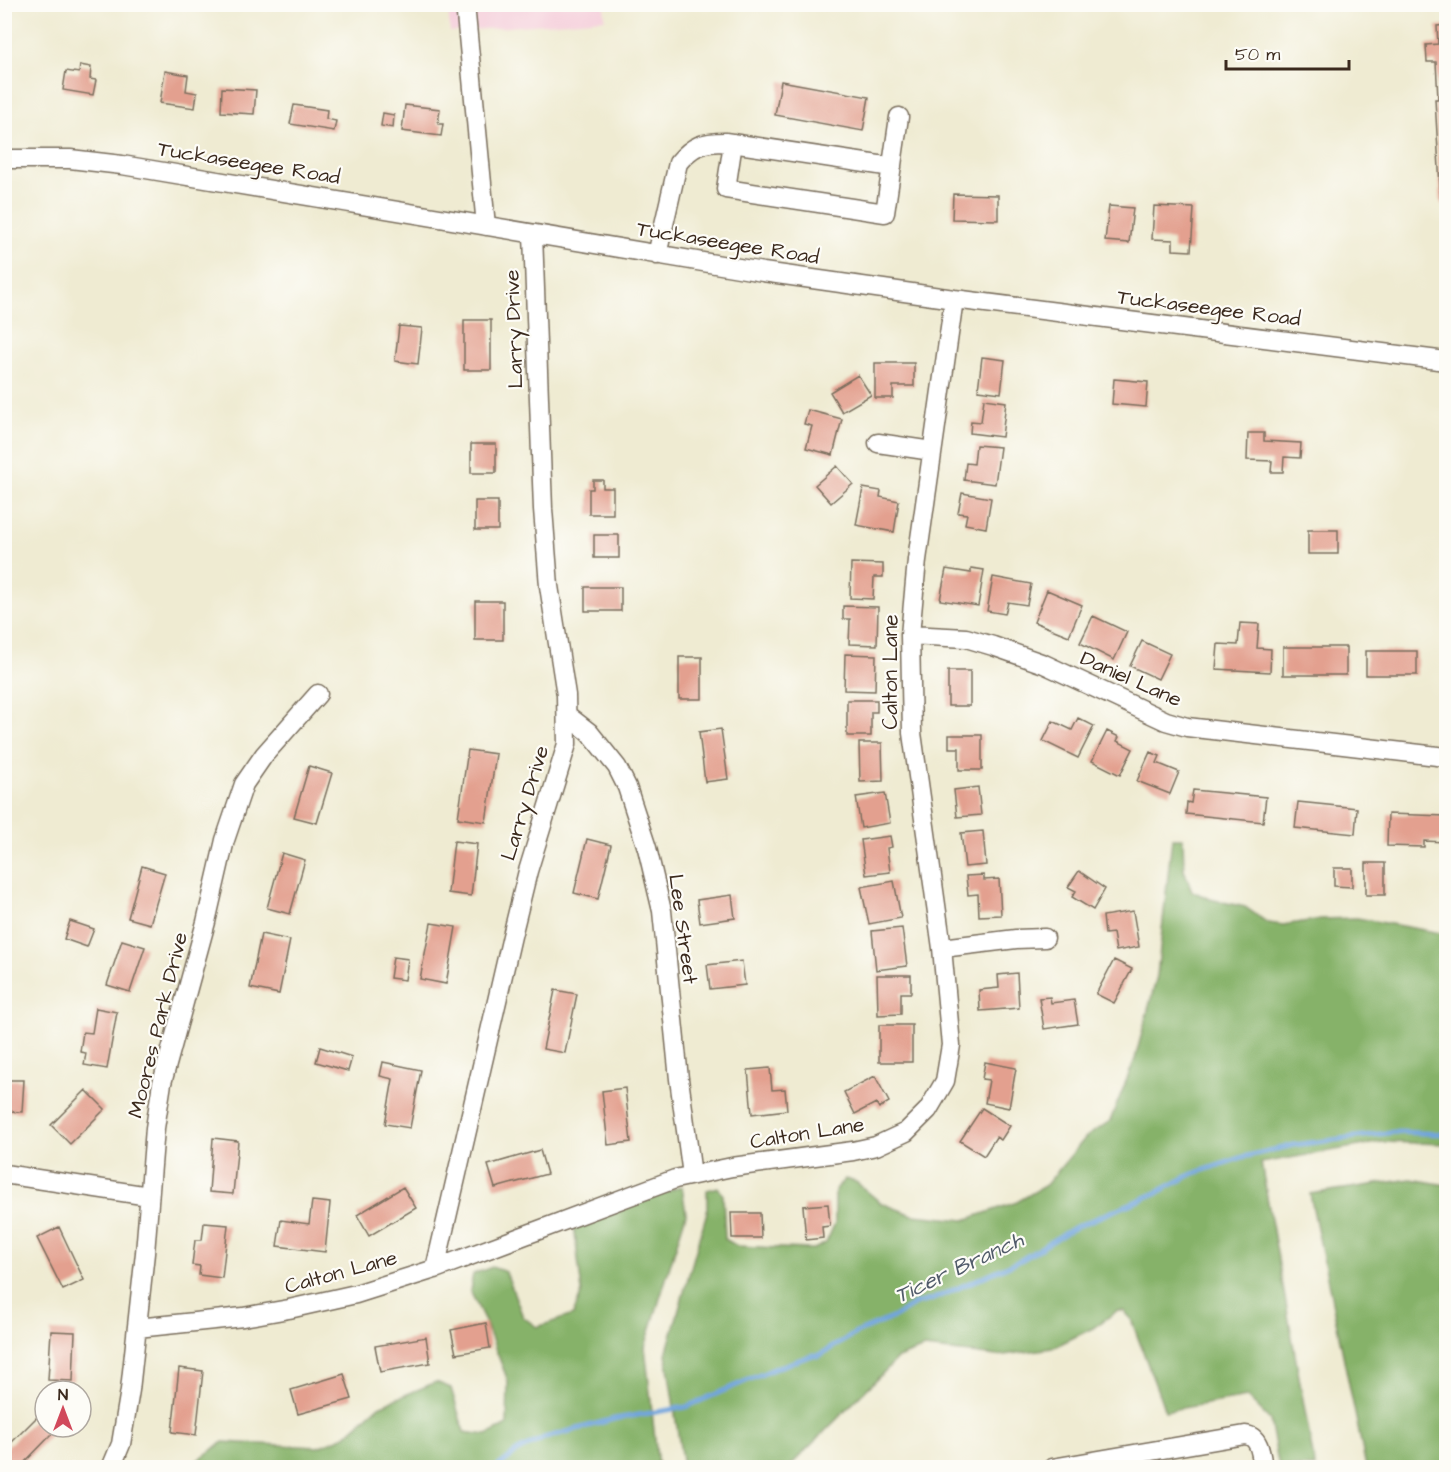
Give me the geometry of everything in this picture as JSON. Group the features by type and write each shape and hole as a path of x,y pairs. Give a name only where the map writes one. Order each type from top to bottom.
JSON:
{"street":[{"path":"465,4 486,226"},
{"path":"733,143 726,189 885,213 899,117"},
{"path":"657,255 678,163 686,153 704,142 733,143 892,167"},
{"name":"Tuckaseegee Road","path":"4,159 70,159 122,165 763,272 954,299 1446,360"},
{"name":"Larry Drive","path":"435,1269 517,914 567,744 567,715 561,657 549,586 544,520 533,234"},
{"name":"Calton Lane","path":"137,1328 243,1317 356,1294 435,1269 658,1185 692,1175 876,1146 906,1132 928,1110 945,1081 950,1058 949,1006 912,733 910,635 917,560 954,299"},
{"path":"878,443 932,451"},
{"name":"Daniel Lane","path":"910,635 966,638 993,646 1044,664 1166,721 1187,727 1446,757"},
{"name":"Moores Park Drive","path":"111,1467 121,1444 130,1390 154,1128 162,1083 190,987 225,840 244,784 264,755 318,694"},
{"name":"Lee Street","path":"567,715 589,732 617,767 627,787 647,848 662,910 679,1079 692,1175"},
{"path":"942,948 1016,939 1045,938"},
{"path":"4,1174 149,1196"},
{"path":"1052,1467 1245,1435 1256,1440 1263,1467"}],"shaded area":[{"path":"448,5 604,5 605,19 450,32"}],"green space":[{"path":"1172,838 1183,838 1184,870 1192,891 1210,899 1245,907 1268,923 1283,925 1321,919 1357,918 1446,934 1446,1144 1382,1142 1261,1163 1315,1467 1279,1467 1270,1420 1247,1397 1165,1411 1131,1319 1124,1311 1117,1311 1093,1328 1052,1348 997,1356 924,1348 898,1358 789,1467 683,1467 666,1354 707,1212 707,1190 718,1187 723,1195 725,1239 737,1246 814,1249 826,1243 835,1223 835,1190 845,1179 856,1182 881,1203 913,1215 965,1220 1017,1202 1046,1185 1086,1137 1110,1121 1135,1059 1157,976"},
{"path":"1411,1179 1446,1185 1446,1467 1366,1467 1310,1194"},
{"path":"682,1186 686,1214 645,1347 658,1467 187,1468 223,1442 318,1447 345,1436 379,1406 436,1382 451,1388 464,1432 487,1435 507,1425 508,1381 484,1319 470,1291 473,1274 492,1267 506,1272 523,1317 537,1327 573,1315 582,1292 574,1226"}],"building":[{"path":"1446,25 1446,204 1441,204 1435,99 1438,99 1436,62 1427,62 1426,45 1438,44 1437,26"},
{"path":"80,65 91,67 90,79 96,80 93,95 63,90 66,71 79,73"},
{"path":"165,71 188,75 186,91 197,93 195,108 160,103"},
{"path":"781,81 869,97 863,131 775,115"},
{"path":"222,88 256,90 254,114 221,112"},
{"path":"294,105 327,110 326,119 336,121 334,131 290,124"},
{"path":"405,105 440,109 438,124 443,124 441,136 402,131"},
{"path":"383,113 394,115 393,128 381,126"},
{"path":"953,194 998,195 998,220 952,219"},
{"path":"1109,206 1133,208 1129,243 1105,241"},
{"path":"1154,206 1194,208 1191,251 1173,250 1173,240 1152,239"},
{"path":"464,320 491,320 491,370 464,370"},
{"path":"399,326 422,328 418,364 395,361"},
{"path":"982,357 1005,360 1001,393 978,390"},
{"path":"875,363 914,363 914,386 893,386 893,398 875,398"},
{"path":"858,375 871,395 842,412 830,392"},
{"path":"1114,379 1148,382 1146,407 1112,404"},
{"path":"984,399 1006,402 1002,437 970,433 971,421 981,422"},
{"path":"808,410 842,419 833,455 806,448 812,426 804,424"},
{"path":"1248,433 1264,433 1264,441 1301,443 1300,458 1284,457 1283,472 1271,472 1272,461 1247,460"},
{"path":"471,444 496,444 496,473 471,473"},
{"path":"976,445 1000,447 995,484 964,480 966,463 974,464"},
{"path":"837,466 853,484 831,503 815,485"},
{"path":"593,480 603,480 603,488 613,488 613,514 589,514 589,489 593,489"},
{"path":"863,488 881,491 880,497 899,501 894,532 856,525"},
{"path":"962,493 991,498 986,528 965,524 967,514 958,513"},
{"path":"475,501 498,501 498,530 475,530"},
{"path":"1308,530 1338,530 1338,554 1308,554"},
{"path":"594,535 619,535 619,558 594,558"},
{"path":"851,563 883,564 883,577 874,577 873,599 850,598"},
{"path":"971,568 984,570 978,606 940,600 946,569 971,573"},
{"path":"993,577 1031,584 1027,605 1008,602 1005,614 987,611"},
{"path":"585,587 621,587 621,611 585,611"},
{"path":"1047,590 1082,605 1069,636 1034,622"},
{"path":"475,601 503,601 503,640 475,640"},
{"path":"843,606 878,607 877,645 849,644 850,619 843,619"},
{"path":"1093,616 1127,632 1114,660 1080,643"},
{"path":"1240,623 1259,624 1257,648 1271,649 1270,672 1216,669 1218,644 1238,645"},
{"path":"1142,641 1170,654 1158,679 1130,666"},
{"path":"1283,647 1346,647 1346,675 1283,675"},
{"path":"1366,651 1417,651 1417,675 1366,675"},
{"path":"845,654 876,655 875,691 844,690"},
{"path":"679,657 702,657 702,699 679,699"},
{"path":"948,671 970,671 970,706 948,706"},
{"path":"847,700 877,700 877,712 871,712 871,736 847,736"},
{"path":"1078,718 1094,726 1078,758 1043,741 1053,721 1072,730"},
{"path":"721,729 728,779 705,782 699,732"},
{"path":"1107,731 1119,737 1117,741 1133,749 1120,775 1092,761"},
{"path":"949,735 982,735 982,770 959,770 959,748 949,748"},
{"path":"859,743 882,743 883,781 860,782"},
{"path":"468,750 496,754 486,822 458,818"},
{"path":"1150,752 1160,756 1157,763 1179,772 1170,794 1137,781"},
{"path":"309,766 332,773 317,823 294,817"},
{"path":"978,787 981,815 957,817 954,790"},
{"path":"1193,790 1266,797 1263,822 1186,814 1187,802 1191,803"},
{"path":"885,793 890,823 861,828 856,797"},
{"path":"1298,802 1357,808 1355,834 1295,828"},
{"path":"1388,814 1446,816 1446,842 1424,841 1424,847 1387,846"},
{"path":"983,831 986,865 965,867 961,833"},
{"path":"890,836 892,847 887,848 890,872 866,875 861,840"},
{"path":"587,839 611,845 598,899 574,893"},
{"path":"454,841 477,844 471,896 448,893"},
{"path":"282,853 305,860 290,914 267,908"},
{"path":"1366,863 1385,863 1385,895 1366,895"},
{"path":"142,866 165,873 150,924 128,918"},
{"path":"1334,868 1352,868 1352,887 1334,886"},
{"path":"1079,871 1105,889 1093,910 1072,897 1076,891 1068,887"},
{"path":"984,875 984,880 999,879 1001,915 979,916 978,894 968,895 966,876"},
{"path":"894,881 901,918 869,924 861,887"},
{"path":"732,895 735,918 700,923 697,900"},
{"path":"1133,911 1139,947 1116,951 1113,933 1105,934 1103,916"},
{"path":"70,921 94,929 87,947 64,939"},
{"path":"431,923 456,927 446,984 420,979"},
{"path":"902,928 907,966 876,970 872,931"},
{"path":"261,934 290,940 279,994 250,988"},
{"path":"122,940 145,947 130,992 107,985"},
{"path":"393,957 408,959 405,980 390,978"},
{"path":"1114,960 1132,969 1114,1003 1096,994"},
{"path":"742,961 745,985 710,989 707,965"},
{"path":"1017,973 1019,1008 980,1011 979,990 999,988 998,975"},
{"path":"877,975 911,975 911,993 901,993 901,1014 878,1015"},
{"path":"555,990 577,994 565,1053 543,1049"},
{"path":"1050,997 1051,1003 1074,1000 1078,1024 1044,1029 1039,998"},
{"path":"96,1008 117,1012 107,1069 84,1065 86,1053 80,1052 83,1032 92,1033"},
{"path":"879,1025 912,1025 912,1062 879,1062"},
{"path":"320,1047 352,1057 348,1071 316,1062"},
{"path":"383,1062 421,1070 410,1128 385,1124 393,1079 380,1076"},
{"path":"985,1062 1016,1068 1009,1108 985,1103 989,1080 982,1079"},
{"path":"770,1068 772,1090 785,1089 787,1110 752,1114 748,1070"},
{"path":"875,1076 889,1102 879,1108 876,1103 855,1114 844,1092"},
{"path":"6,1080 24,1080 22,1112 4,1111"},
{"path":"625,1088 631,1142 608,1145 602,1091"},
{"path":"86,1090 105,1109 70,1144 51,1125"},
{"path":"982,1108 1010,1126 1001,1140 996,1137 984,1156 960,1141"},
{"path":"213,1138 238,1141 233,1194 209,1192"},
{"path":"540,1150 547,1174 495,1188 488,1165"},
{"path":"403,1187 416,1208 369,1236 357,1215"},
{"path":"312,1201 330,1203 325,1252 277,1246 281,1220 309,1224"},
{"path":"828,1204 830,1226 822,1227 823,1238 806,1240 803,1206"},
{"path":"731,1213 760,1213 761,1238 732,1238"},
{"path":"204,1223 228,1225 222,1278 199,1275 200,1266 192,1265 195,1240 202,1240"},
{"path":"59,1227 84,1280 63,1290 37,1238"},
{"path":"486,1323 490,1348 456,1354 451,1330"},
{"path":"51,1331 75,1332 73,1379 48,1379"},
{"path":"426,1337 430,1363 380,1372 375,1346"},
{"path":"179,1368 203,1371 196,1435 172,1432"},
{"path":"344,1374 352,1399 298,1414 291,1390"},
{"path":"33,1421 33,1439 47,1439 19,1468 14,1468 4,1458 4,1450"}],"waterway":[{"name":"Ticer Branch","path":"496,1468 518,1451 544,1438 614,1419 686,1407 776,1368 813,1355 818,1356 856,1333 894,1317 915,1304 931,1300 1021,1260 1075,1227 1156,1193 1192,1174 1243,1157 1294,1145 1395,1132 1446,1134"}]}
